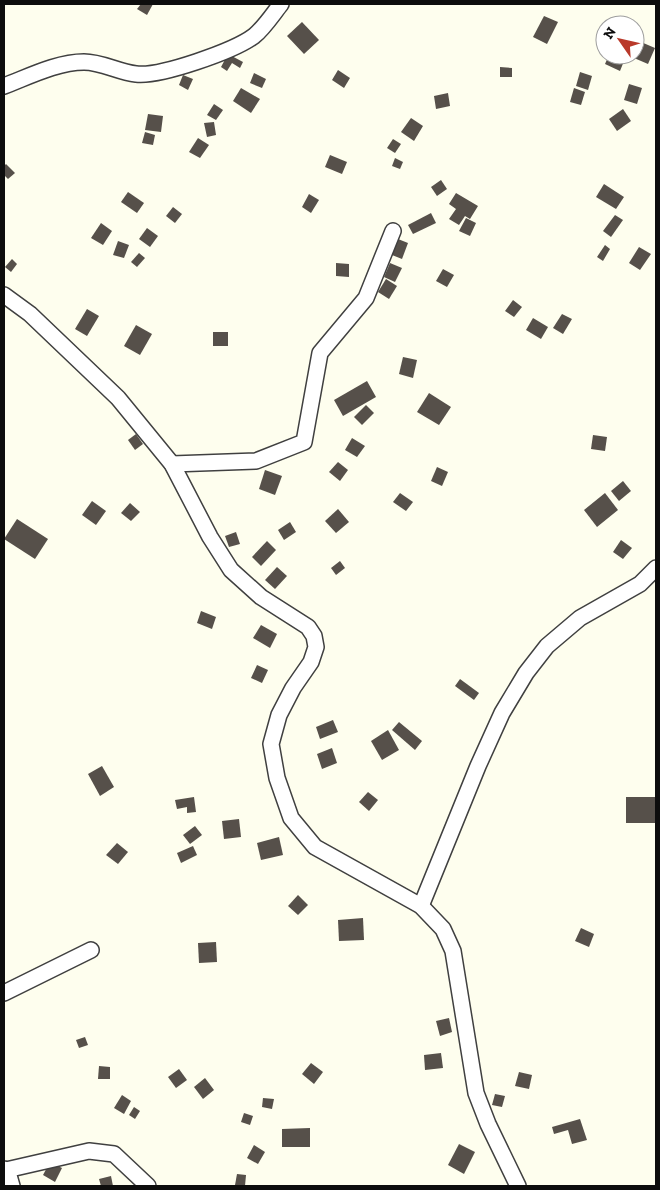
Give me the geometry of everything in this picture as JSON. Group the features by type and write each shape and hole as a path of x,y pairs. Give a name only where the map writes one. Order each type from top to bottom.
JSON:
{"street":[{"path":"4,86 51,68 83,62 136,74 160,72 194,62 235,48 255,35 281,4"},
{"path":"172,464 256,461 304,442 320,354 366,298 393,232"},
{"path":"4,296 30,314 118,398 172,464 210,537 231,570 261,596 308,628 314,636 316,647 311,662 293,688 279,715 271,744 277,778 291,818 315,847 421,906 443,929 453,951 476,1094 488,1124 518,1186"},
{"path":"421,906 478,766 502,713 526,673 547,646 580,618 640,584 656,568"},
{"path":"4,993 91,950"},
{"path":"5,1170 89,1151 114,1154 148,1186"},
{"path":"5,1170 10,1175 12,1186"}],"building":[{"path":"141,4 153,4 147,15 137,9"},
{"path":"544,16 558,22 547,44 533,37"},
{"path":"302,22 319,40 304,54 287,36"},
{"path":"645,44 655,48 648,64 645,63"},
{"path":"228,54 243,62 240,68 232,63 227,71 221,67"},
{"path":"607,65 622,65 620,71"},
{"path":"500,67 512,68 512,77 500,77"},
{"path":"338,70 350,78 344,88 332,80"},
{"path":"580,72 592,76 588,90 576,86"},
{"path":"254,73 266,79 262,88 250,83"},
{"path":"183,75 193,79 188,90 179,85"},
{"path":"629,84 642,88 637,104 624,100"},
{"path":"241,88 260,99 251,113 233,101"},
{"path":"574,88 585,92 581,105 570,102"},
{"path":"448,93 450,106 436,109 434,96"},
{"path":"214,104 223,110 216,120 207,115"},
{"path":"623,109 631,121 617,131 609,119"},
{"path":"148,114 163,116 161,132 145,130"},
{"path":"411,118 423,126 414,141 401,132"},
{"path":"214,122 216,135 207,137 204,123"},
{"path":"145,132 155,135 153,145 142,143"},
{"path":"198,138 209,145 200,158 189,152"},
{"path":"393,139 401,144 395,153 387,148"},
{"path":"330,155 347,162 342,174 325,167"},
{"path":"395,158 403,162 400,169 392,166"},
{"path":"6,164 15,173 8,179 4,175 4,166"},
{"path":"441,180 447,189 437,196 431,187"},
{"path":"604,184 624,197 616,209 596,197"},
{"path":"128,192 144,203 137,213 121,202"},
{"path":"456,193 478,206 470,219 465,216 459,225 449,219 456,209 449,204"},
{"path":"309,194 319,200 311,213 302,207"},
{"path":"173,207 182,214 175,223 166,216"},
{"path":"431,213 436,223 413,234 408,225"},
{"path":"615,215 623,220 611,237 603,231"},
{"path":"466,218 476,223 470,236 459,231"},
{"path":"101,223 112,231 103,245 91,238"},
{"path":"147,228 158,236 150,247 139,239"},
{"path":"398,239 408,243 402,259 392,255"},
{"path":"118,241 129,245 124,258 113,255"},
{"path":"605,245 610,249 603,261 597,257"},
{"path":"639,247 651,254 640,270 629,263"},
{"path":"139,253 145,258 137,267 131,262"},
{"path":"12,259 17,264 11,272 5,267"},
{"path":"336,263 349,264 349,277 336,276"},
{"path":"390,263 402,268 395,282 384,277"},
{"path":"443,269 454,275 447,287 436,281"},
{"path":"386,279 397,286 389,299 378,292"},
{"path":"513,300 522,307 514,317 505,311"},
{"path":"87,309 99,316 87,336 75,329"},
{"path":"562,314 572,319 563,334 553,328"},
{"path":"533,318 548,327 541,339 526,330"},
{"path":"136,325 152,334 140,355 124,346"},
{"path":"213,332 228,332 228,346 213,346"},
{"path":"403,357 417,360 413,378 399,374"},
{"path":"367,381 376,397 343,416 334,400"},
{"path":"429,393 451,407 439,425 417,412"},
{"path":"366,405 374,413 362,425 354,417"},
{"path":"136,434 143,444 135,450 128,440"},
{"path":"593,435 607,437 605,451 591,449"},
{"path":"352,438 365,446 357,457 345,450"},
{"path":"338,462 348,470 340,481 329,472"},
{"path":"437,467 448,472 442,486 431,481"},
{"path":"265,470 282,476 275,495 259,489"},
{"path":"623,481 631,491 619,501 611,491"},
{"path":"400,493 413,502 406,511 393,502"},
{"path":"605,493 618,510 597,527 584,510"},
{"path":"92,501 106,511 96,525 82,515"},
{"path":"130,503 140,512 131,521 121,513"},
{"path":"338,509 349,522 336,533 325,521"},
{"path":"17,519 48,539 35,559 4,539"},
{"path":"290,522 296,532 284,540 278,530"},
{"path":"236,532 240,544 229,547 225,536"},
{"path":"621,540 632,548 623,559 613,552"},
{"path":"267,541 276,550 261,566 252,557"},
{"path":"340,561 345,568 336,575 331,568"},
{"path":"277,567 287,576 275,589 265,580"},
{"path":"201,611 216,617 212,629 197,623"},
{"path":"261,625 277,634 270,648 253,638"},
{"path":"257,665 268,670 262,683 251,678"},
{"path":"460,679 479,693 474,700 455,686"},
{"path":"333,720 338,732 320,739 316,727"},
{"path":"399,722 422,741 415,750 392,730"},
{"path":"388,730 399,750 382,760 371,741"},
{"path":"332,748 337,763 322,769 317,754"},
{"path":"102,766 114,787 100,796 88,774"},
{"path":"368,792 378,800 369,811 359,802"},
{"path":"194,797 196,812 187,813 187,807 177,809 175,800"},
{"path":"626,797 656,797 656,823 626,823"},
{"path":"239,819 241,837 224,839 222,821"},
{"path":"195,826 202,835 190,844 183,835"},
{"path":"279,837 283,855 261,860 257,843"},
{"path":"117,843 128,852 118,864 106,855"},
{"path":"193,846 197,855 181,863 177,853"},
{"path":"298,895 308,905 298,915 288,906"},
{"path":"363,918 364,940 339,941 338,920"},
{"path":"581,928 594,934 589,947 575,941"},
{"path":"216,942 217,962 199,963 198,943"},
{"path":"449,1018 452,1032 440,1036 436,1021"},
{"path":"85,1037 88,1045 79,1048 76,1040"},
{"path":"441,1053 443,1068 425,1070 424,1055"},
{"path":"311,1063 323,1072 314,1084 302,1074"},
{"path":"99,1066 110,1067 110,1079 98,1079"},
{"path":"179,1069 187,1080 176,1088 168,1077"},
{"path":"519,1072 532,1075 529,1089 515,1086"},
{"path":"205,1078 214,1090 203,1099 194,1087"},
{"path":"495,1094 505,1096 502,1107 492,1105"},
{"path":"122,1095 131,1101 124,1114 114,1108"},
{"path":"263,1098 274,1099 272,1109 262,1107"},
{"path":"134,1107 140,1111 135,1119 129,1115"},
{"path":"244,1113 253,1116 250,1125 241,1122"},
{"path":"580,1119 587,1140 572,1144 568,1130 554,1134 552,1127"},
{"path":"310,1128 310,1147 282,1147 282,1129"},
{"path":"459,1144 475,1152 464,1174 448,1165"},
{"path":"254,1145 265,1152 258,1164 247,1158"},
{"path":"50,1162 62,1168 55,1182 43,1175"},
{"path":"237,1174 246,1175 245,1186 235,1185"},
{"path":"111,1176 113,1186 101,1186 99,1179"}]}
